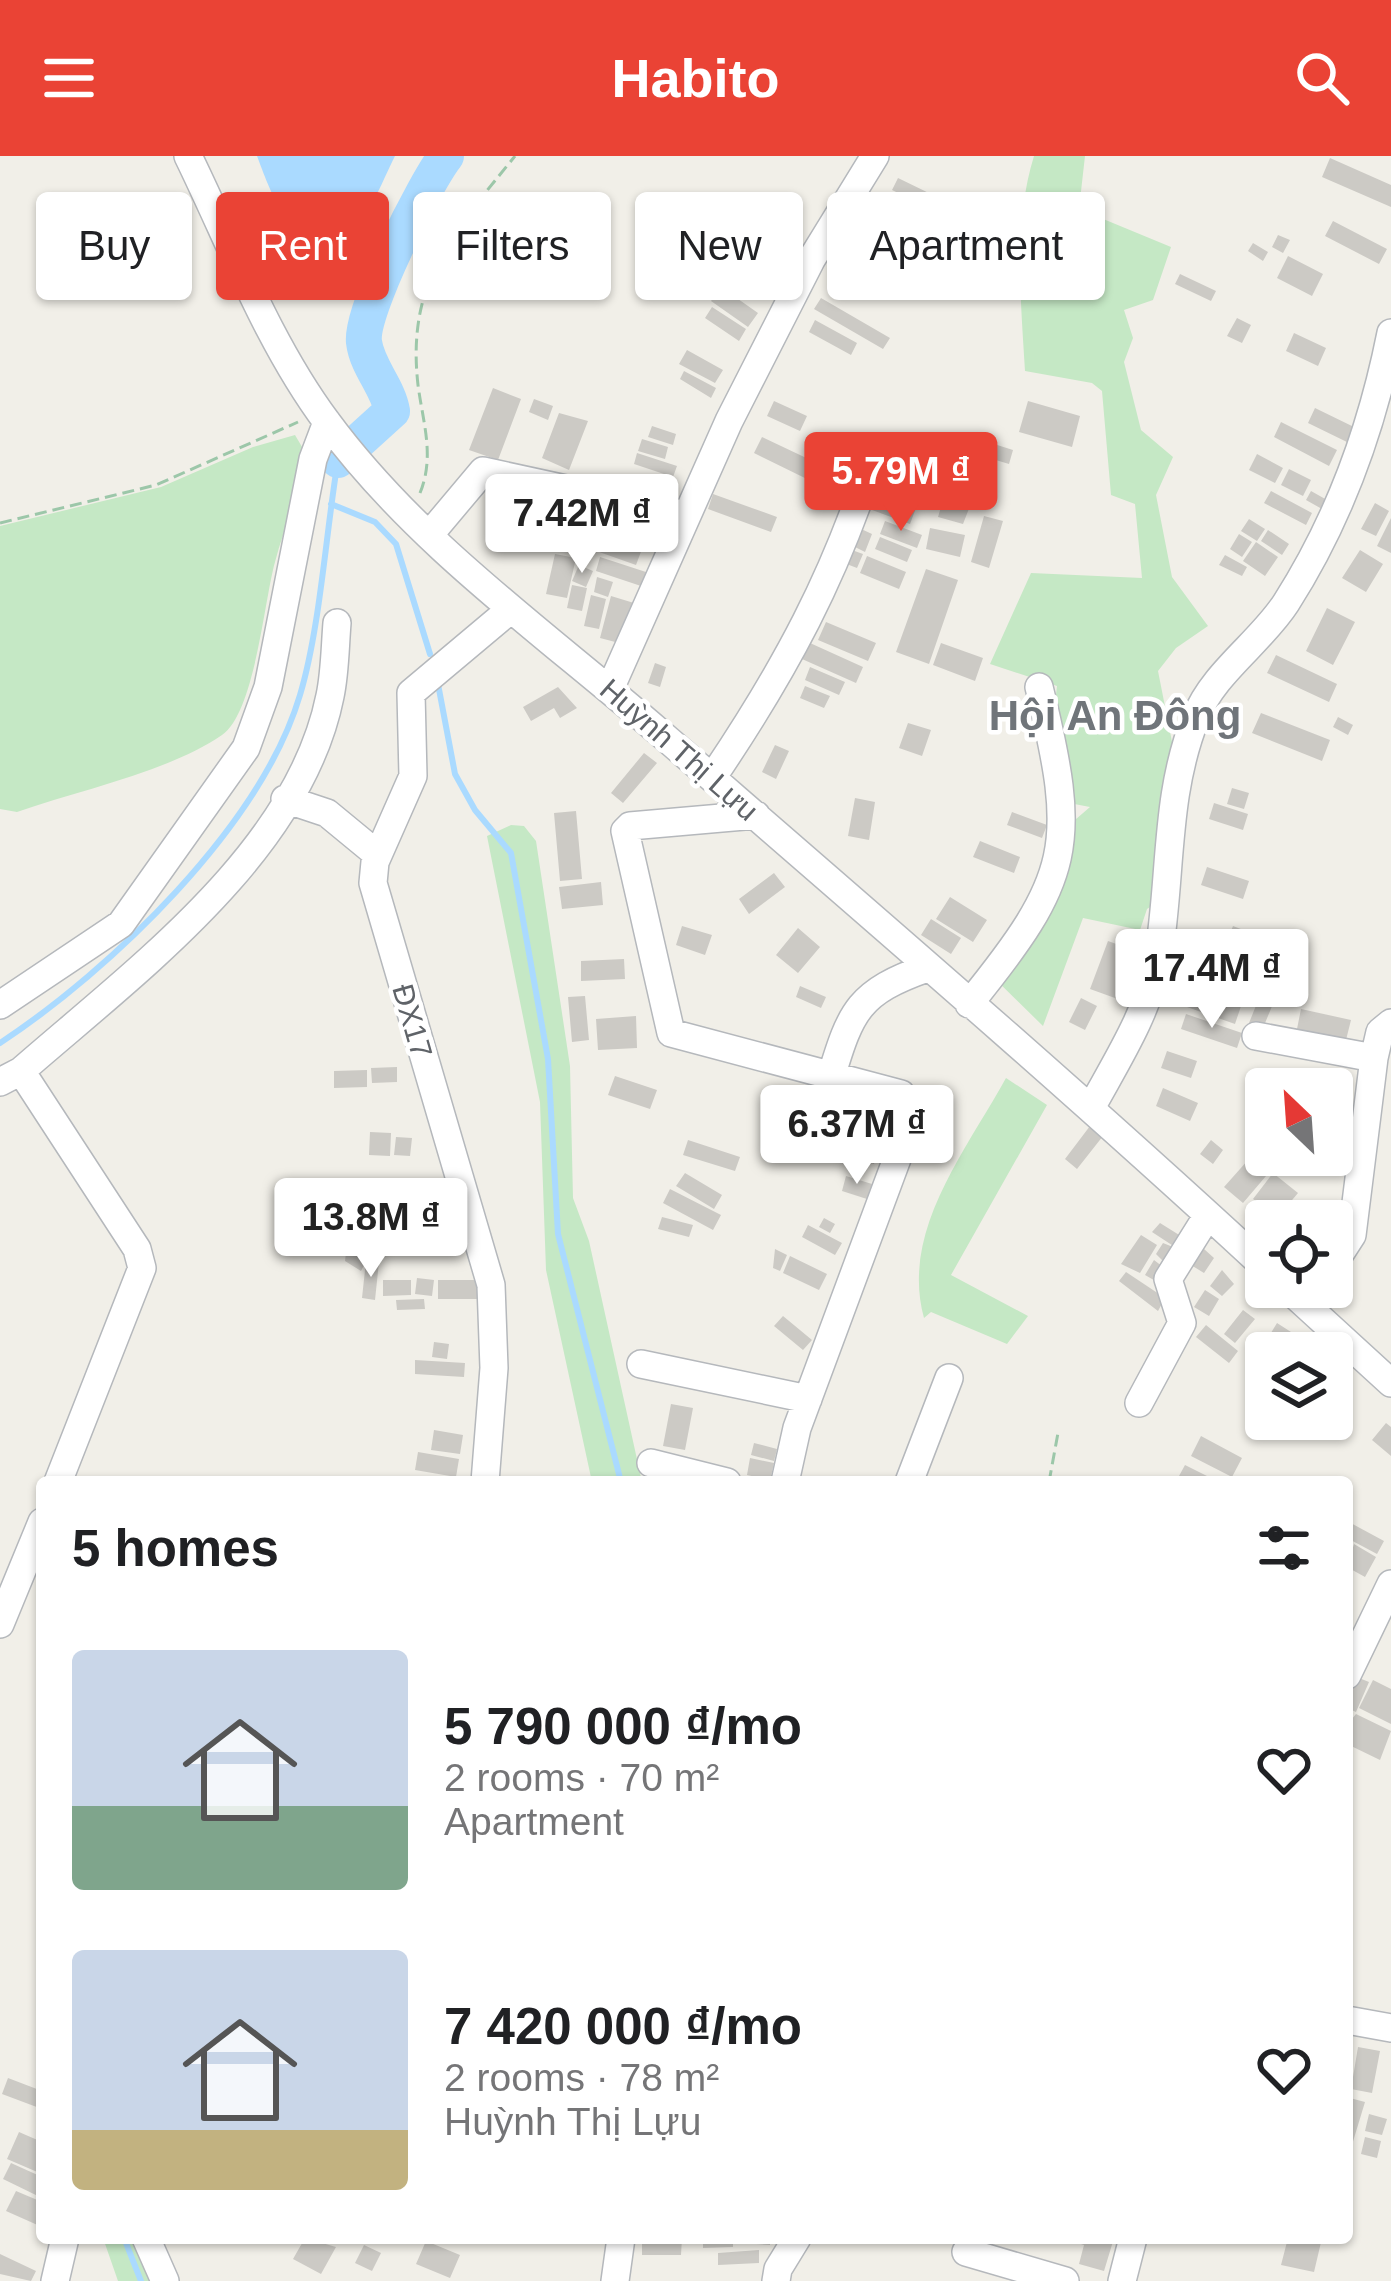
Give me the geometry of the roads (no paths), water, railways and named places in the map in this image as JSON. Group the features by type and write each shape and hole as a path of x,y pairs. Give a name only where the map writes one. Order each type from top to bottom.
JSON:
{"street":[{"name":"Huỳnh Thị Lựu","path":"188,156 280,345 327,422 362,465 511,609 756,815 1245,1249"},
{"path":"610,689 685,514 811,260 875,156"},
{"path":"1090,1108 1130,1036 1157,964 1175,785 1198,710 1285,605 1353,473 1376,408 1391,333"},
{"path":"0,1005 121,924 245,748 268,687 313,459 327,422"},
{"path":"712,778 810,621 842,552 875,451"},
{"path":"420,524 484,472 685,514"},
{"name":"ĐX17","path":"485,1476 494,1368 491,1285 373,883 378,855 413,776 410,696 511,609"},
{"path":"60,1476 142,1268 137,1250 10,1076 185,924 248,859 305,767 330,698 337,623"},
{"path":"969,1004 1029,930 1055,866 1064,803 1040,687"},
{"path":"285,799 327,813 378,855"},
{"path":"756,815 630,826 625,831 667,1024 678,1038 901,1094 911,1121 808,1399 787,1476"},
{"path":"831,1077 848,1021 864,998 886,982 927,968"},
{"path":"1353,1227 1374,1058 1380,1032 1391,1023"},
{"path":"1256,1036 1374,1058"},
{"path":"1139,1402 1182,1323 1168,1279 1208,1215"},
{"path":"1318,1308 1391,1383"},
{"path":"640,1364 808,1399"},
{"path":"911,1476 949,1378"},
{"path":"651,1463 703,1476"},
{"path":"0,1624 36,1537"},
{"path":"1353,1663 1391,1584"},
{"path":"1353,2021 1391,2028"},
{"path":"55,2281 64,2244"},
{"path":"149,2244 165,2281"},
{"path":"614,2281 621,2244"},
{"path":"776,2281 793,2244"},
{"path":"1121,2281 1131,2244"},
{"path":"966,2252 1066,2281"}],"water":[{"path":"257,156 395,156 378,192 272,192"}],"waterway":[{"path":"338,460 392,411 366,351 366,326 396,248 446,156"},
{"path":"0,1043 133,935 177,891 252,794 280,745 307,669 338,460"},
{"path":"331,504 375,522 396,544 430,654"},
{"path":"438,684 455,774 475,810 511,853 548,1059 558,1234 619,1476"},
{"path":"126,2244 141,2281"}],"district":[{"name":"Hội An Đông","path":"1115,715"}]}
